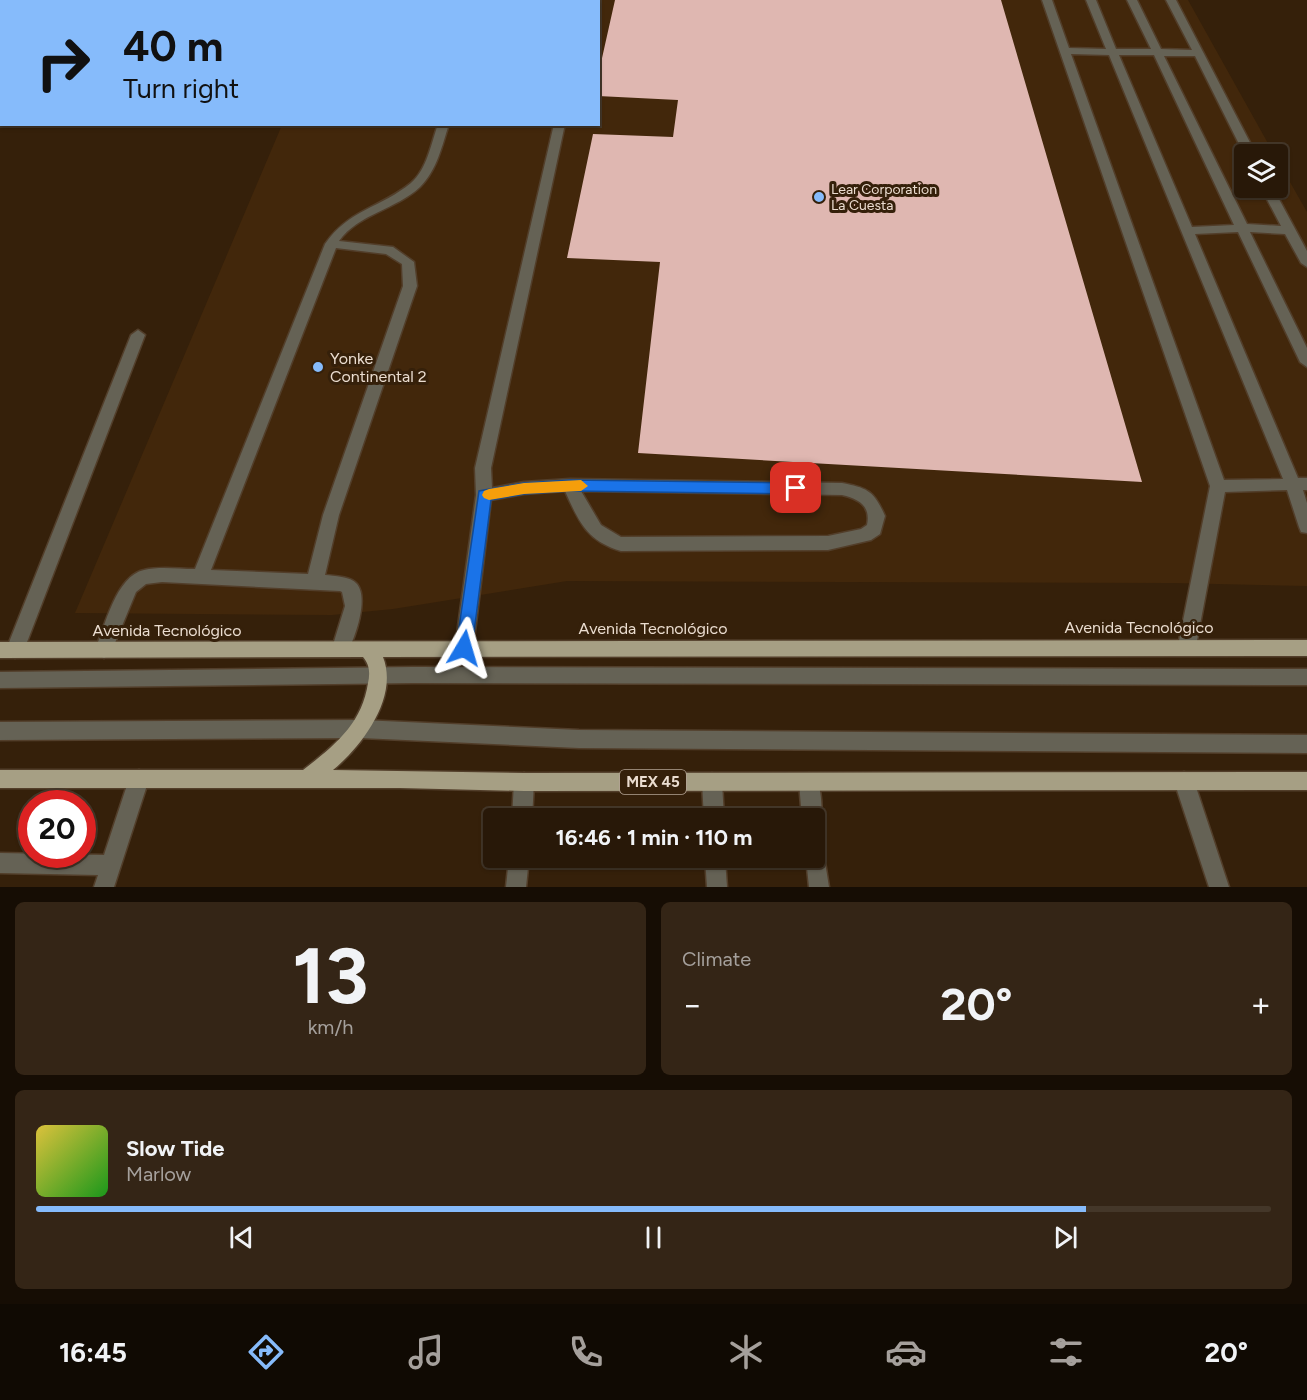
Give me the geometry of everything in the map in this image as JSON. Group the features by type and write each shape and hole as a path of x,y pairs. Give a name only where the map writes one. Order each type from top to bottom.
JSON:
{"main road":[{"name":"Avenida Tecnológico","path":"7,650 1187,646 1307,648"},
{"path":"305,780 362,729 373,701 378,677 376,660 367,649"},
{"name":"MEX 45","path":"0,779 524,782 1307,781"}],"street":[{"path":"1047,0 1218,486 1187,646"},
{"path":"1091,0 1186,231 1300,484 1307,527"},
{"path":"1132,0 1240,228 1307,362"},
{"path":"1171,0 1245,144"},
{"path":"1066,51 1197,53"},
{"path":"201,575 331,244 341,230 415,185 424,177 443,126"},
{"path":"464,648 484,495 483,468 560,126"},
{"path":"1272,198 1307,263"},
{"path":"1186,231 1240,228 1289,230"},
{"path":"315,581 331,514 410,286 408,262 389,250 331,244"},
{"path":"7,650 138,335"},
{"path":"1218,486 1300,484"},
{"path":"484,495 524,488 570,485 842,489 861,493 871,502 877,516 874,529 865,535 828,543 621,544 610,542 593,529 570,485"},
{"path":"104,650 125,597 136,581 144,577 162,575 201,575 342,584 350,588 354,606 341,648"},
{"path":"0,680 378,677 1307,677"},
{"path":"0,731 408,729 579,740 1307,744"},
{"path":"104,887 139,779"},
{"path":"1184,781 1219,887"},
{"path":"523,808 524,782"},
{"path":"712,782 713,808"},
{"path":"809,782 811,808"},
{"path":"0,863 110,865"},
{"path":"516,887 518,868"},
{"path":"716,868 717,887"},
{"path":"817,868 819,887"}],"shaded area":[{"path":"600,0 1188,0 1268,144 1234,144 1234,198 1288,198 1288,179 1307,212 1307,586 1172,583 567,581 393,609 332,615 75,613 282,126 600,126"}],"building":[{"name":"Lear Corporation La Cuesta","path":"615,0 1001,0 1142,482 638,453 660,262 567,258 593,134 673,137 678,100 600,96 600,67"}],"slow traffic":[{"path":"489,495 524,488 581,486"}],"place":[{"name":"Lear Corporation La Cuesta","path":"819,197"},
{"name":"Yonke Continental 2","path":"318,367"}],"route":[{"path":"464,648 484,495 524,488 570,485 796,488"}]}
